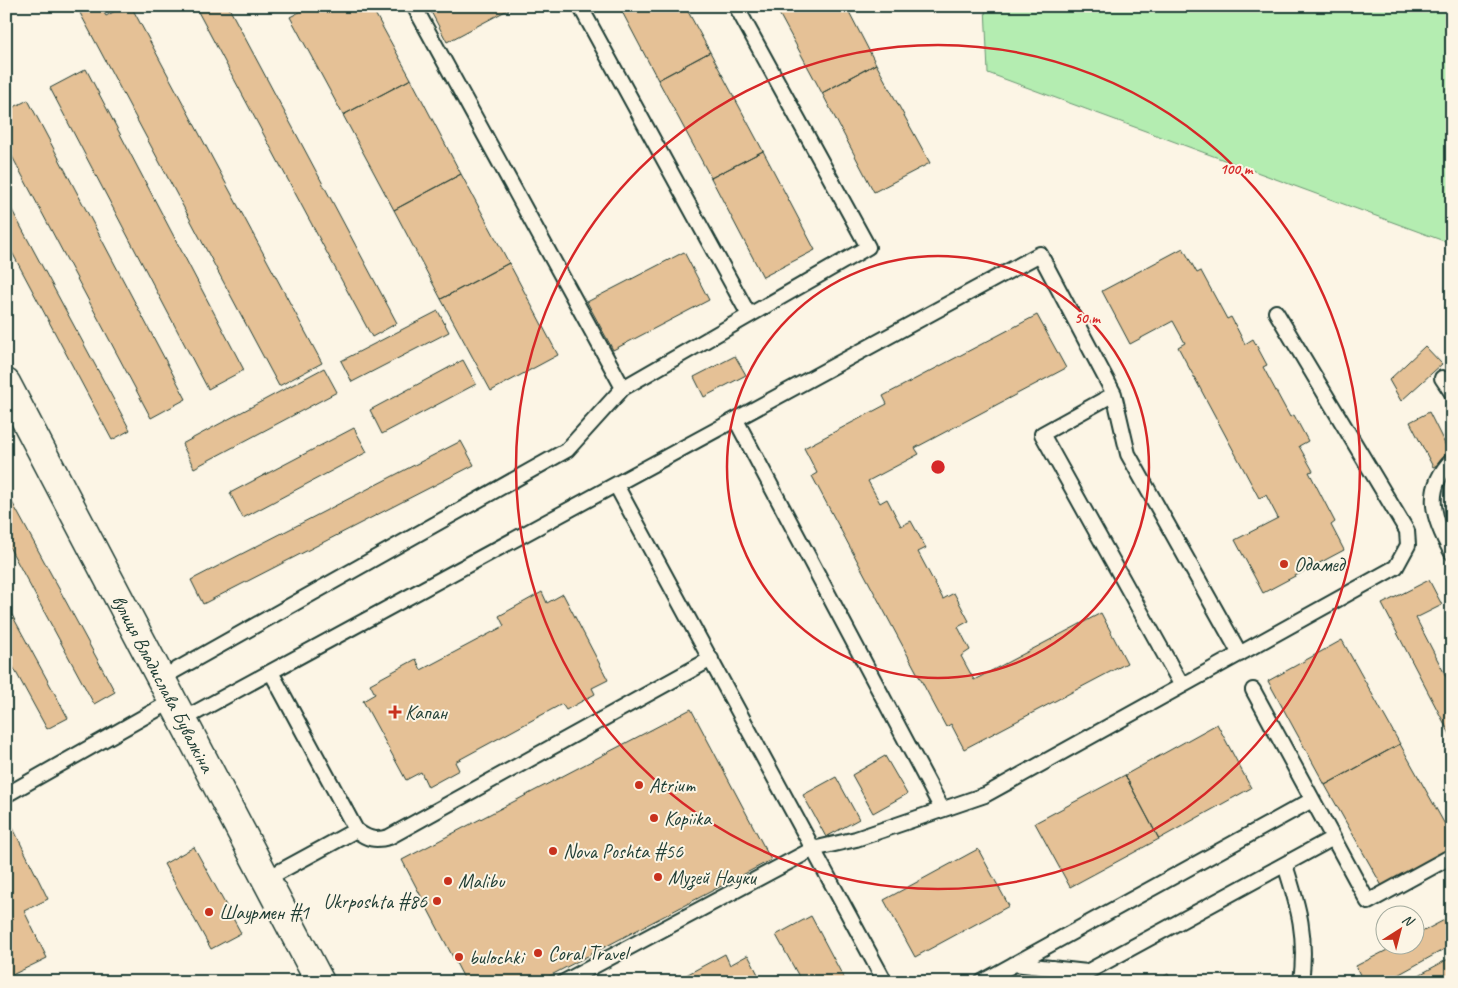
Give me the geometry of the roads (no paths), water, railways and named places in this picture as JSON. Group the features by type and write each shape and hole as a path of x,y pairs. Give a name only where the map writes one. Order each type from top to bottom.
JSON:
{"street":[{"name":"вулиця Владислава Бувалкіна","path":"6,383 320,982"}],"lane":[{"path":"414,6 623,388"},
{"path":"580,6 749,315"},
{"path":"6,795 171,700 567,450 623,388 868,247 736,6"},
{"path":"171,700 271,672 1040,254 1114,394 1128,454 1240,654"},
{"path":"564,982 813,849 856,839 986,795 1396,567 1408,545 1408,532 1276,312"},
{"path":"1452,382 1442,378 1452,393"},
{"path":"1114,394 1042,434 1182,686"},
{"path":"736,420 942,809"},
{"path":"1452,460 1443,469 1435,490 1433,512 1440,532 1452,553"},
{"path":"616,485 885,982"},
{"path":"271,672 356,830 365,838 378,840 389,837 710,659"},
{"path":"1253,690 1368,902 1452,856"},
{"path":"982,982 1312,800"},
{"path":"266,879 356,830"},
{"path":"1014,964 1087,972 1333,838"},
{"path":"1285,865 1299,910 1305,953 1301,982"},
{"path":"1053,968 1061,982"}],"place":[{"name":"Одамед","path":"1284,564"},
{"name":"Капан","path":"395,712"},
{"name":"Atrium","path":"639,785"},
{"name":"Kopiika","path":"654,818"},
{"name":"Nova Poshta #56","path":"553,851"},
{"name":"Музей Науки","path":"658,877"},
{"name":"Malibu","path":"448,881"},
{"name":"Ukrposhta #86","path":"437,901"},
{"name":"Шаурмен #1","path":"209,912"},
{"name":"Coral Travel","path":"538,953"},
{"name":"bulochki","path":"459,957"}]}
